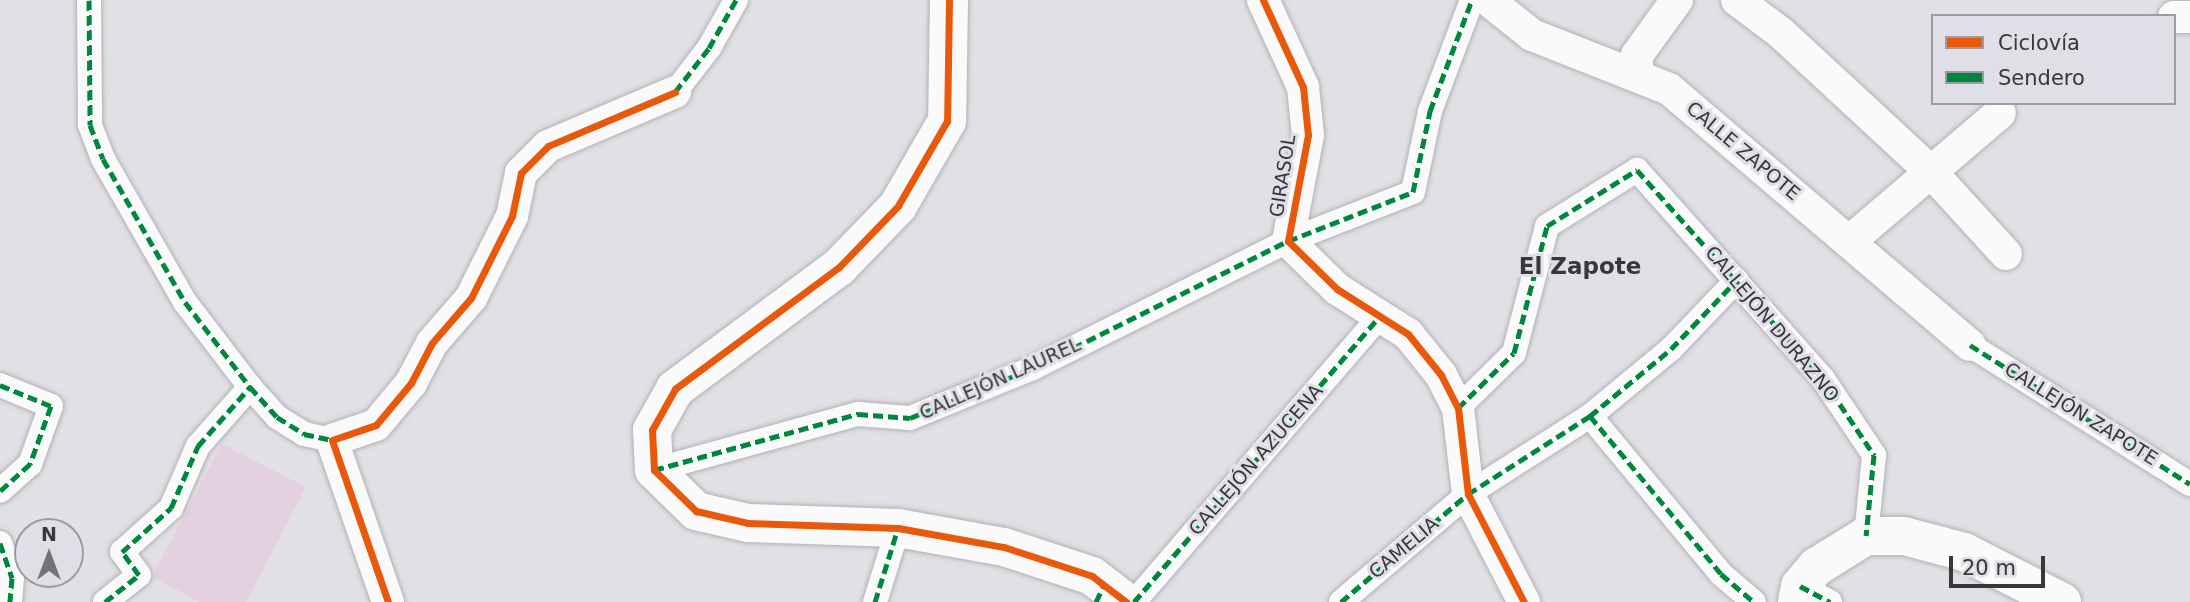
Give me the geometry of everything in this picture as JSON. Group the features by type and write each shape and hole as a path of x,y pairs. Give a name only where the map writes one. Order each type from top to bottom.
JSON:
{"street":[{"path":"89,0 90,125 103,159 185,302 250,387 277,417 304,434 332,440 376,425 411,383 432,343 471,298 512,216 521,173 548,146 675,92 709,48 736,0"},
{"path":"949,0 947,121 898,206 839,267 675,389 652,430 654,470 696,511 748,523 898,528 1004,547 1115,598"},
{"name":"GIRASOL","path":"1263,0 1303,87 1308,135 1288,241"},
{"name":"CALLEJÓN LAUREL","path":"654,470 858,414 911,418 1033,368 1288,241 1413,192 1430,111 1472,0"},
{"name":"CALLE ZAPOTE","path":"1488,0 1532,35 1669,89 1970,345"},
{"path":"1637,76 1637,55 1677,0"},
{"path":"1737,0 1781,33 1931,172 2006,254"},
{"path":"1850,241 2000,113"},
{"name":"CALLEJÓN DURAZNO","path":"1458,408 1514,353 1548,226 1637,170 1823,379 1874,455 1866,536"},
{"path":"1288,241 1337,289 1378,318 1408,334 1458,408 1468,494 1521,600"},
{"name":"CAMELIA","path":"1341,602 1468,494 1590,416 1671,349 1737,280"},
{"name":"CALLEJÓN AZUCENA","path":"1115,598 1378,318"},
{"name":"CALLEJÓN ZAPOTE","path":"1970,345 2190,484"},
{"path":"0,385 51,406 30,464 0,491"},
{"path":"104,602 139,575 122,552 171,508 198,446 250,387"},
{"path":"1590,416 1721,574 1754,602"},
{"path":"332,440 388,602"},
{"path":"875,602 898,528"},
{"path":"1809,597 1816,567 1866,536 1905,536 1964,552 2062,602"},
{"path":"0,543 12,578 10,602"}],"shaded area":[{"path":"222,444 306,487 246,602 200,602 152,577"}],"marked path":[{"path":"89,0 90,125 103,159 185,302 250,387 277,417 304,434 332,440"},
{"path":"675,92 709,48 736,0"},
{"path":"654,470 858,414 910,418 1033,368 1288,241 1413,192 1430,111 1472,0"},
{"path":"1458,408 1514,353 1547,226 1637,170 1823,379 1874,455 1866,536"},
{"path":"1341,602 1468,494 1590,416 1671,349 1737,280"},
{"path":"1134,602 1378,318"},
{"path":"1970,345 2190,484"},
{"path":"0,385 51,406 30,464 0,491"},
{"path":"105,602 139,575 122,552 171,508 198,446 250,387"},
{"path":"1590,416 1721,574 1754,602"},
{"path":"875,602 898,528"},
{"path":"0,543 12,578 10,602"},
{"path":"1096,602 1104,585"},
{"path":"1800,586 1830,602"}],"cycle path":[{"path":"949,0 947,121 898,206 839,267 675,389 652,430 654,470 696,511 748,523 898,528 1004,547 1092,576 1126,602"},
{"path":"1263,0 1303,87 1308,135 1288,241 1337,289 1408,334 1441,375 1458,408 1468,494 1524,602"},
{"path":"388,602 332,440 376,425 411,383 432,343 471,298 512,216 521,173 548,146 675,92"}],"district":[{"name":"El Zapote","path":"1580,266"}]}
